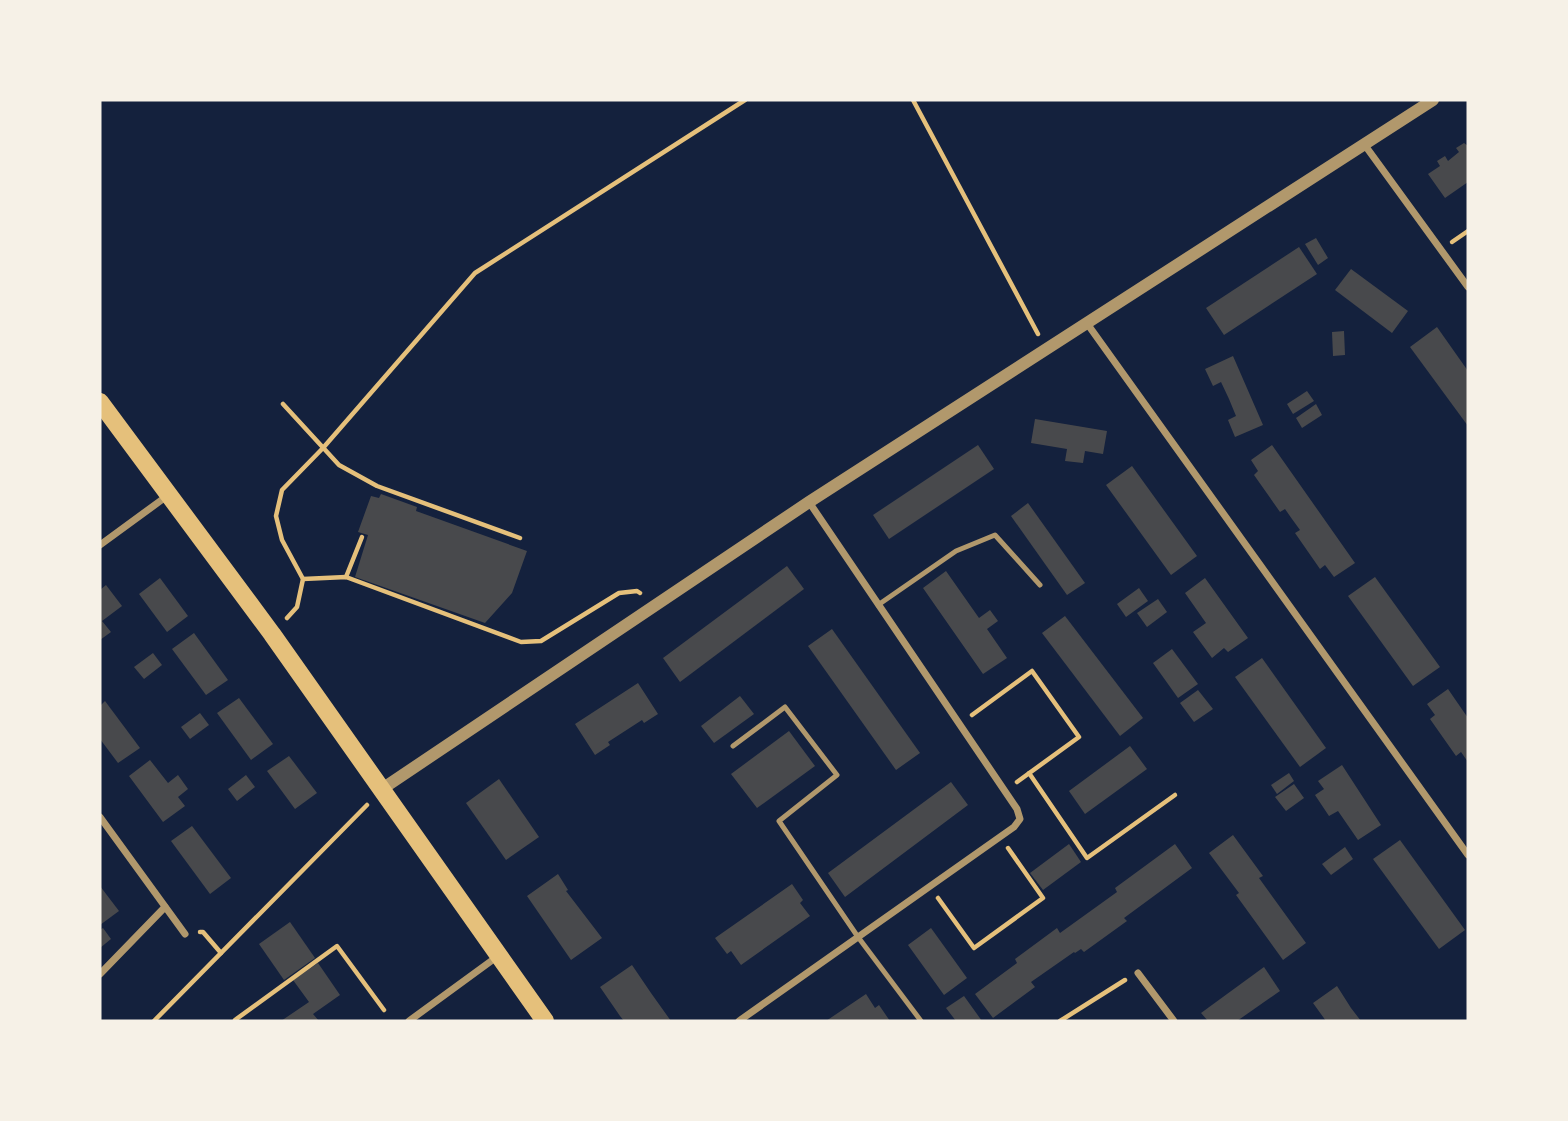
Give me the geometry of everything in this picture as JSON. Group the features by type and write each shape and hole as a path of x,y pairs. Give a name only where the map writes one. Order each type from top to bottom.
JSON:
{"main road":[{"path":"100,402 272,634 545,1021"}],"street":[{"path":"383,789 809,502 1086,321 1433,100"},
{"path":"1364,144 1468,288"},
{"path":"1086,321 1468,855"},
{"path":"100,545 167,495"},
{"path":"739,1021 1014,827 1020,819 1017,809 809,502"},
{"path":"100,817 185,934"},
{"path":"100,974 165,907"},
{"path":"409,1021 499,956"},
{"path":"1138,973 1174,1021"}],"lane":[{"path":"878,605 956,551 995,535 1040,585"},
{"path":"733,746 785,707 837,775 779,821 858,937 921,1021"}],"path":[{"path":"272,634 297,607 303,579 282,540 276,516 282,490 323,448 475,272 745,100"},
{"path":"913,100 1046,349"},
{"path":"283,404 340,465 377,486 520,538"},
{"path":"346,577 362,537"},
{"path":"303,579 346,577 521,642 541,641 619,593 637,591 656,605"},
{"path":"959,724 1032,671 1079,737 1005,791"},
{"path":"1029,773 1087,858 1175,794"},
{"path":"154,1021 383,789"},
{"path":"929,886 974,948 1043,898 1000,836"},
{"path":"202,932 221,953"},
{"path":"235,1020 337,946 384,1010"},
{"path":"1060,1021 1138,973"}],"building":[{"path":"1464,143 1468,146 1468,182 1445,198 1428,174 1440,166 1437,161 1445,156 1448,161 1459,152 1456,148"},
{"path":"1316,238 1328,258 1318,265 1305,244"},
{"path":"1299,247 1317,274 1224,335 1206,308"},
{"path":"1351,269 1408,311 1392,333 1335,290"},
{"path":"1437,327 1468,371 1468,426 1410,347"},
{"path":"1344,331 1345,355 1333,356 1332,332"},
{"path":"1233,356 1263,425 1235,437 1228,420 1236,416 1229,399 1221,382 1213,386 1205,369"},
{"path":"1307,391 1314,401 1293,414 1287,404"},
{"path":"1316,404 1322,415 1302,428 1296,418"},
{"path":"1035,419 1107,431 1103,454 1085,451 1083,463 1065,461 1067,449 1031,443"},
{"path":"978,445 994,469 889,539 873,515"},
{"path":"1272,445 1355,563 1334,577 1325,565 1320,569 1295,533 1300,530 1285,509 1280,512 1254,475 1258,471 1251,460"},
{"path":"1132,466 1197,556 1171,575 1106,485"},
{"path":"381,494 417,507 416,511 527,551 512,593 485,623 355,577 368,535 358,532 371,496 379,498"},
{"path":"1028,503 1085,583 1067,595 1011,516"},
{"path":"787,566 804,589 680,682 663,658"},
{"path":"946,571 979,618 990,610 998,621 987,629 1007,658 983,674 923,588"},
{"path":"1375,577 1440,667 1413,686 1348,596"},
{"path":"160,578 188,616 167,632 139,594"},
{"path":"1205,578 1248,638 1228,652 1224,648 1212,658 1193,632 1206,623 1185,593"},
{"path":"106,585 122,606 102,621 111,632 100,640 100,590"},
{"path":"1139,588 1148,601 1126,617 1117,604"},
{"path":"1158,599 1167,612 1147,627 1137,613"},
{"path":"1065,616 1143,718 1120,736 1042,633"},
{"path":"832,629 920,753 896,770 808,646"},
{"path":"194,633 228,680 206,695 172,649"},
{"path":"1172,649 1198,684 1178,698 1153,663"},
{"path":"153,653 162,665 144,679 134,667"},
{"path":"1262,658 1326,748 1300,767 1235,677"},
{"path":"638,683 658,714 644,723 642,720 608,742 610,745 595,755 575,724"},
{"path":"1448,689 1468,718 1468,762 1461,752 1456,756 1430,719 1435,715 1427,704"},
{"path":"1198,690 1213,709 1194,722 1180,703"},
{"path":"740,696 754,714 714,743 701,726"},
{"path":"239,698 273,744 251,760 217,713"},
{"path":"105,701 140,748 118,763 100,739 100,706"},
{"path":"200,713 209,725 190,739 181,727"},
{"path":"789,731 815,766 757,808 731,774"},
{"path":"1130,746 1147,769 1085,814 1069,791"},
{"path":"289,756 317,793 295,809 267,771"},
{"path":"150,760 168,783 178,775 188,789 178,797 185,806 163,822 129,776"},
{"path":"1342,765 1381,825 1358,840 1338,811 1329,816 1315,795 1324,789 1318,781"},
{"path":"1289,773 1294,781 1277,794 1271,785"},
{"path":"246,775 255,787 237,801 228,789"},
{"path":"499,779 539,837 506,860 466,803"},
{"path":"951,782 968,805 845,897 828,873"},
{"path":"1294,784 1304,798 1286,811 1275,797"},
{"path":"192,826 231,878 210,894 171,841"},
{"path":"1233,835 1263,876 1259,878 1306,943 1283,960 1209,853"},
{"path":"1400,840 1465,930 1439,949 1373,859"},
{"path":"1069,844 1081,862 1043,890 1030,873"},
{"path":"1175,844 1192,868 1124,918 1127,921 1084,952 1081,949 1074,952 1031,982 1035,987 993,1018 975,994 1017,963 1015,959 1057,928 1060,933 1117,892 1115,888"},
{"path":"1345,847 1353,859 1331,875 1322,864"},
{"path":"558,874 568,890 566,891 602,938 571,960 527,896"},
{"path":"792,884 803,900 800,903 810,916 741,965 731,951 727,954 715,938"},
{"path":"100,886 119,911 100,925"},
{"path":"290,922 315,958 284,980 259,944"},
{"path":"103,928 111,939 100,948 100,930"},
{"path":"931,928 967,978 944,995 908,945"},
{"path":"318,963 340,995 313,1014 319,1021 281,1021 309,1002 293,980"},
{"path":"632,965 671,1021 624,1021 620,1016 600,987"},
{"path":"1264,967 1280,991 1237,1021 1208,1021 1201,1013"},
{"path":"1337,986 1361,1021 1326,1021 1313,1003"},
{"path":"866,994 875,1008 879,1005 890,1021 826,1021"},
{"path":"964,996 982,1021 956,1021 946,1008"}]}
